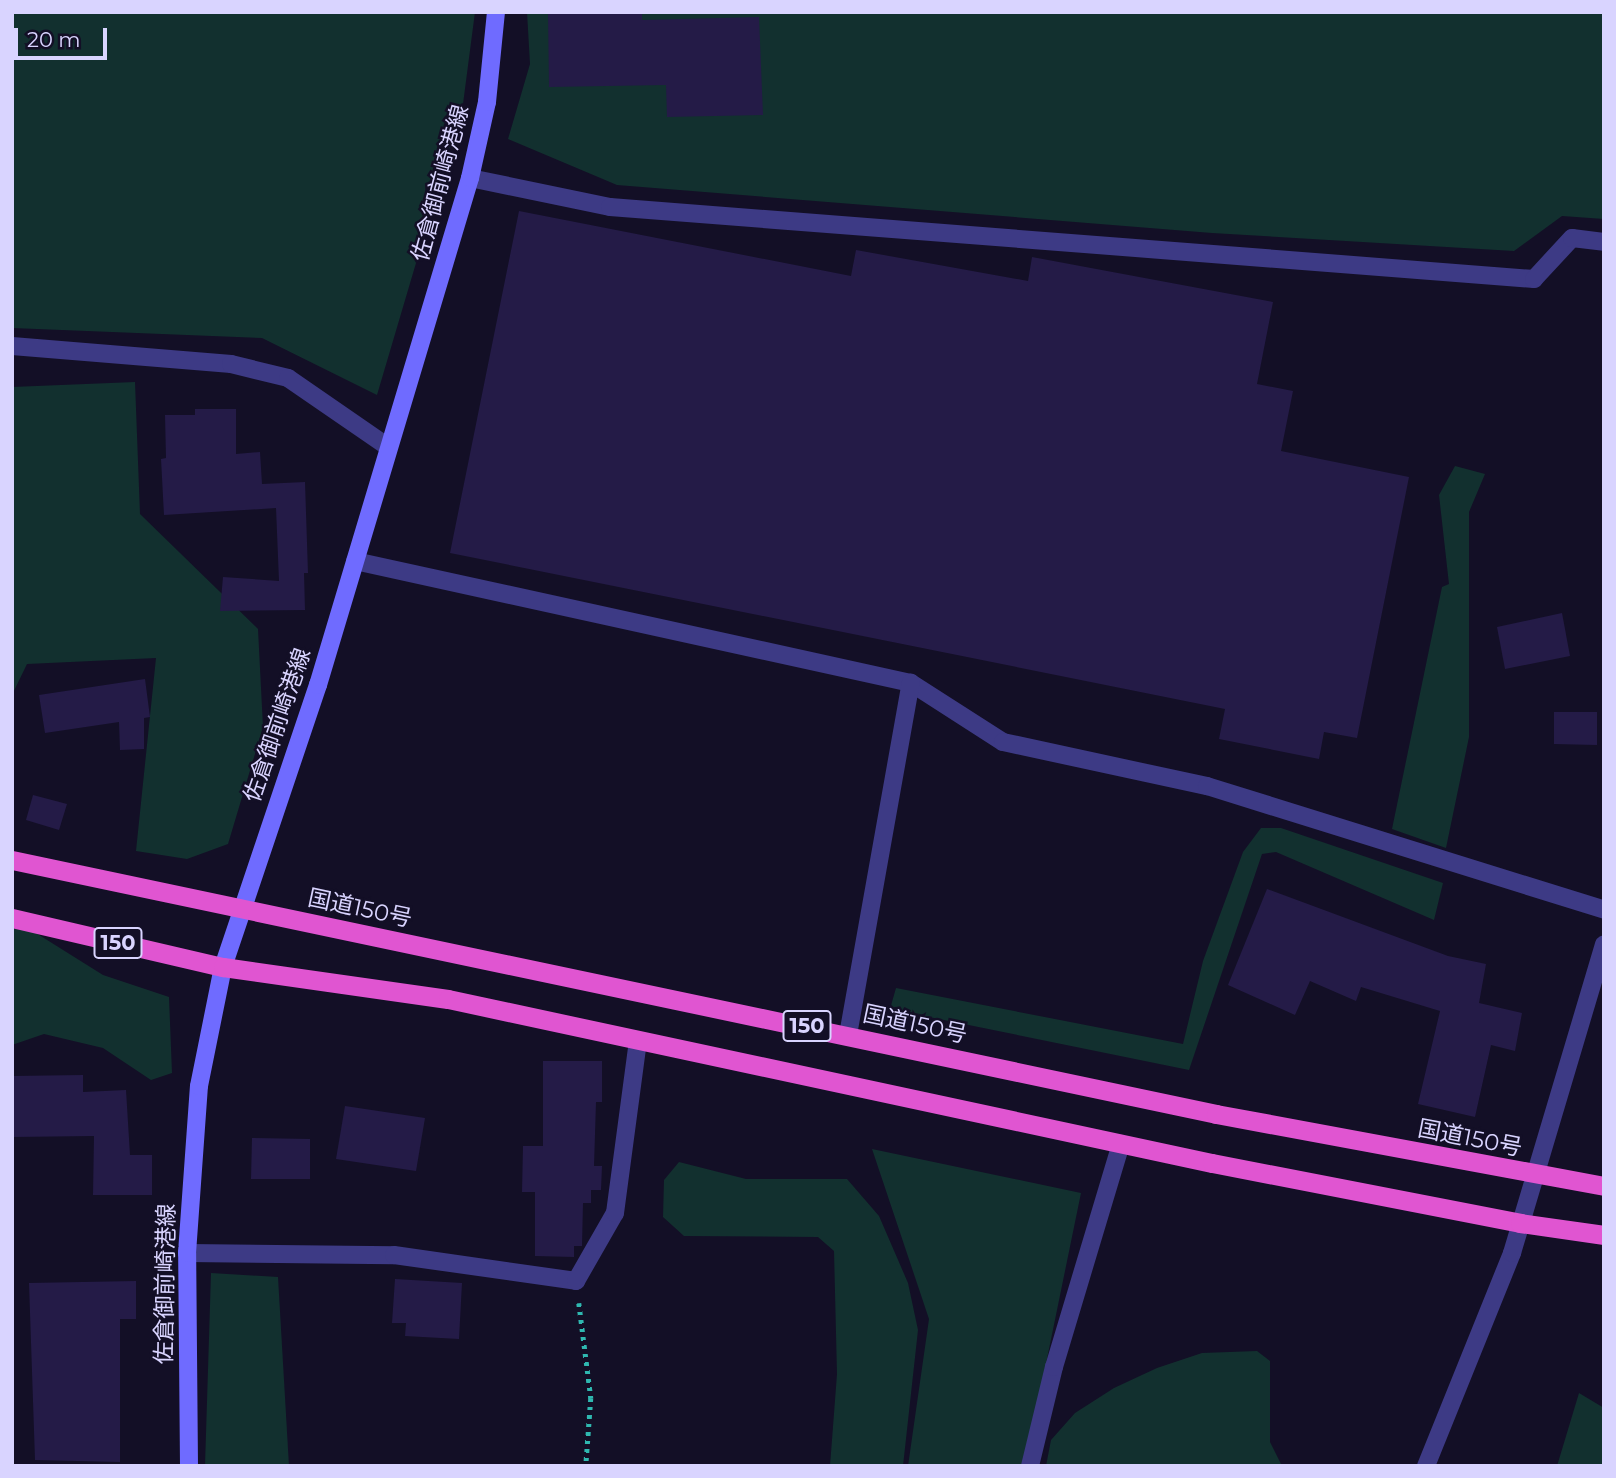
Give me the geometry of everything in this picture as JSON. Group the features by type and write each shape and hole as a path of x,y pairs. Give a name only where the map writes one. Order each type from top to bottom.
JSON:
{"highway":[{"name":"国道150号","path":"12,860 1216,1114 1604,1186"},
{"name":"150","path":"12,918 223,967 448,999 1121,1144 1520,1223 1604,1235"}],"main road":[{"name":"佐倉御前崎港線","path":"189,1466 187,1253 199,1086 223,967 318,685 470,178 487,103 496,12"}],"street":[{"path":"470,178 610,207 1534,279 1572,238 1604,242"},
{"path":"12,345 230,364 288,378 388,447"},
{"path":"355,561 911,683 1003,742 1207,786 1604,910"},
{"path":"848,1035 911,683"},
{"path":"1426,1466 1476,1348 1520,1223 1604,944"},
{"path":"187,1253 394,1255 576,1280 615,1213 638,1041"},
{"path":"1030,1466 1054,1367 1121,1144"}],"path":[{"path":"576,1280 591,1398 586,1466"}],"green space":[{"path":"12,12 475,12 463,104 377,395 262,338 12,328"},
{"path":"527,12 1604,12 1604,219 1562,216 1514,251 1212,233 617,185 508,139 530,64"},
{"path":"135,382 140,514 258,629 263,727 228,844 187,859 136,851 156,658 27,664 12,695 12,387"},
{"path":"1455,466 1485,474 1469,512 1469,737 1446,848 1392,829 1442,587 1449,584 1439,495"},
{"path":"1261,828 1281,828 1443,883 1434,920 1276,852 1262,854 1189,1070 890,1009 896,988 1183,1044 1203,961 1243,852"},
{"path":"12,918 103,975 169,997 172,1073 151,1080 103,1048 44,1034 12,1045"},
{"path":"872,1149 1081,1193 1025,1466 908,1466 929,1319"},
{"path":"679,1162 746,1179 847,1179 879,1216 908,1283 918,1330 903,1466 830,1466 837,1374 834,1251 818,1237 684,1236 663,1217 664,1180"},
{"path":"211,1273 278,1277 289,1466 205,1466"},
{"path":"1257,1351 1270,1361 1270,1442 1282,1466 1046,1466 1051,1440 1075,1413 1114,1388 1157,1368 1202,1353"},
{"path":"1579,1393 1604,1408 1604,1466 1557,1466"}],"building":[{"path":"548,12 642,12 642,20 759,17 763,115 667,117 666,85 549,87"},
{"path":"519,211 851,276 856,250 1028,281 1032,257 1273,302 1257,384 1293,391 1281,451 1409,477 1357,738 1324,732 1319,759 1219,739 1225,709 450,553"},
{"path":"195,409 236,409 236,454 260,452 262,484 305,482 308,573 304,573 305,610 220,611 223,577 279,581 276,508 164,515 161,459 166,458 165,415 195,415"},
{"path":"1562,613 1570,656 1505,669 1497,627"},
{"path":"145,679 150,717 144,718 144,749 120,750 119,722 45,733 39,695"},
{"path":"1554,712 1597,712 1597,745 1554,744"},
{"path":"33,795 67,804 59,830 26,820"},
{"path":"1267,889 1448,956 1486,964 1479,1003 1522,1013 1515,1051 1491,1045 1475,1117 1418,1104 1440,1011 1361,987 1356,1001 1310,981 1295,1015 1228,985"},
{"path":"543,1061 602,1061 602,1102 596,1102 594,1166 602,1166 601,1190 591,1190 591,1203 583,1203 582,1246 574,1246 574,1257 535,1256 535,1192 522,1192 523,1146 543,1146"},
{"path":"83,1075 83,1092 126,1090 130,1155 152,1155 152,1195 93,1195 94,1136 12,1137 12,1076"},
{"path":"345,1106 425,1118 416,1171 336,1159"},
{"path":"252,1138 310,1139 310,1179 251,1179"},
{"path":"395,1279 462,1283 459,1339 405,1336 406,1323 392,1323"},
{"path":"136,1281 136,1319 120,1319 120,1462 35,1460 29,1283"}]}
